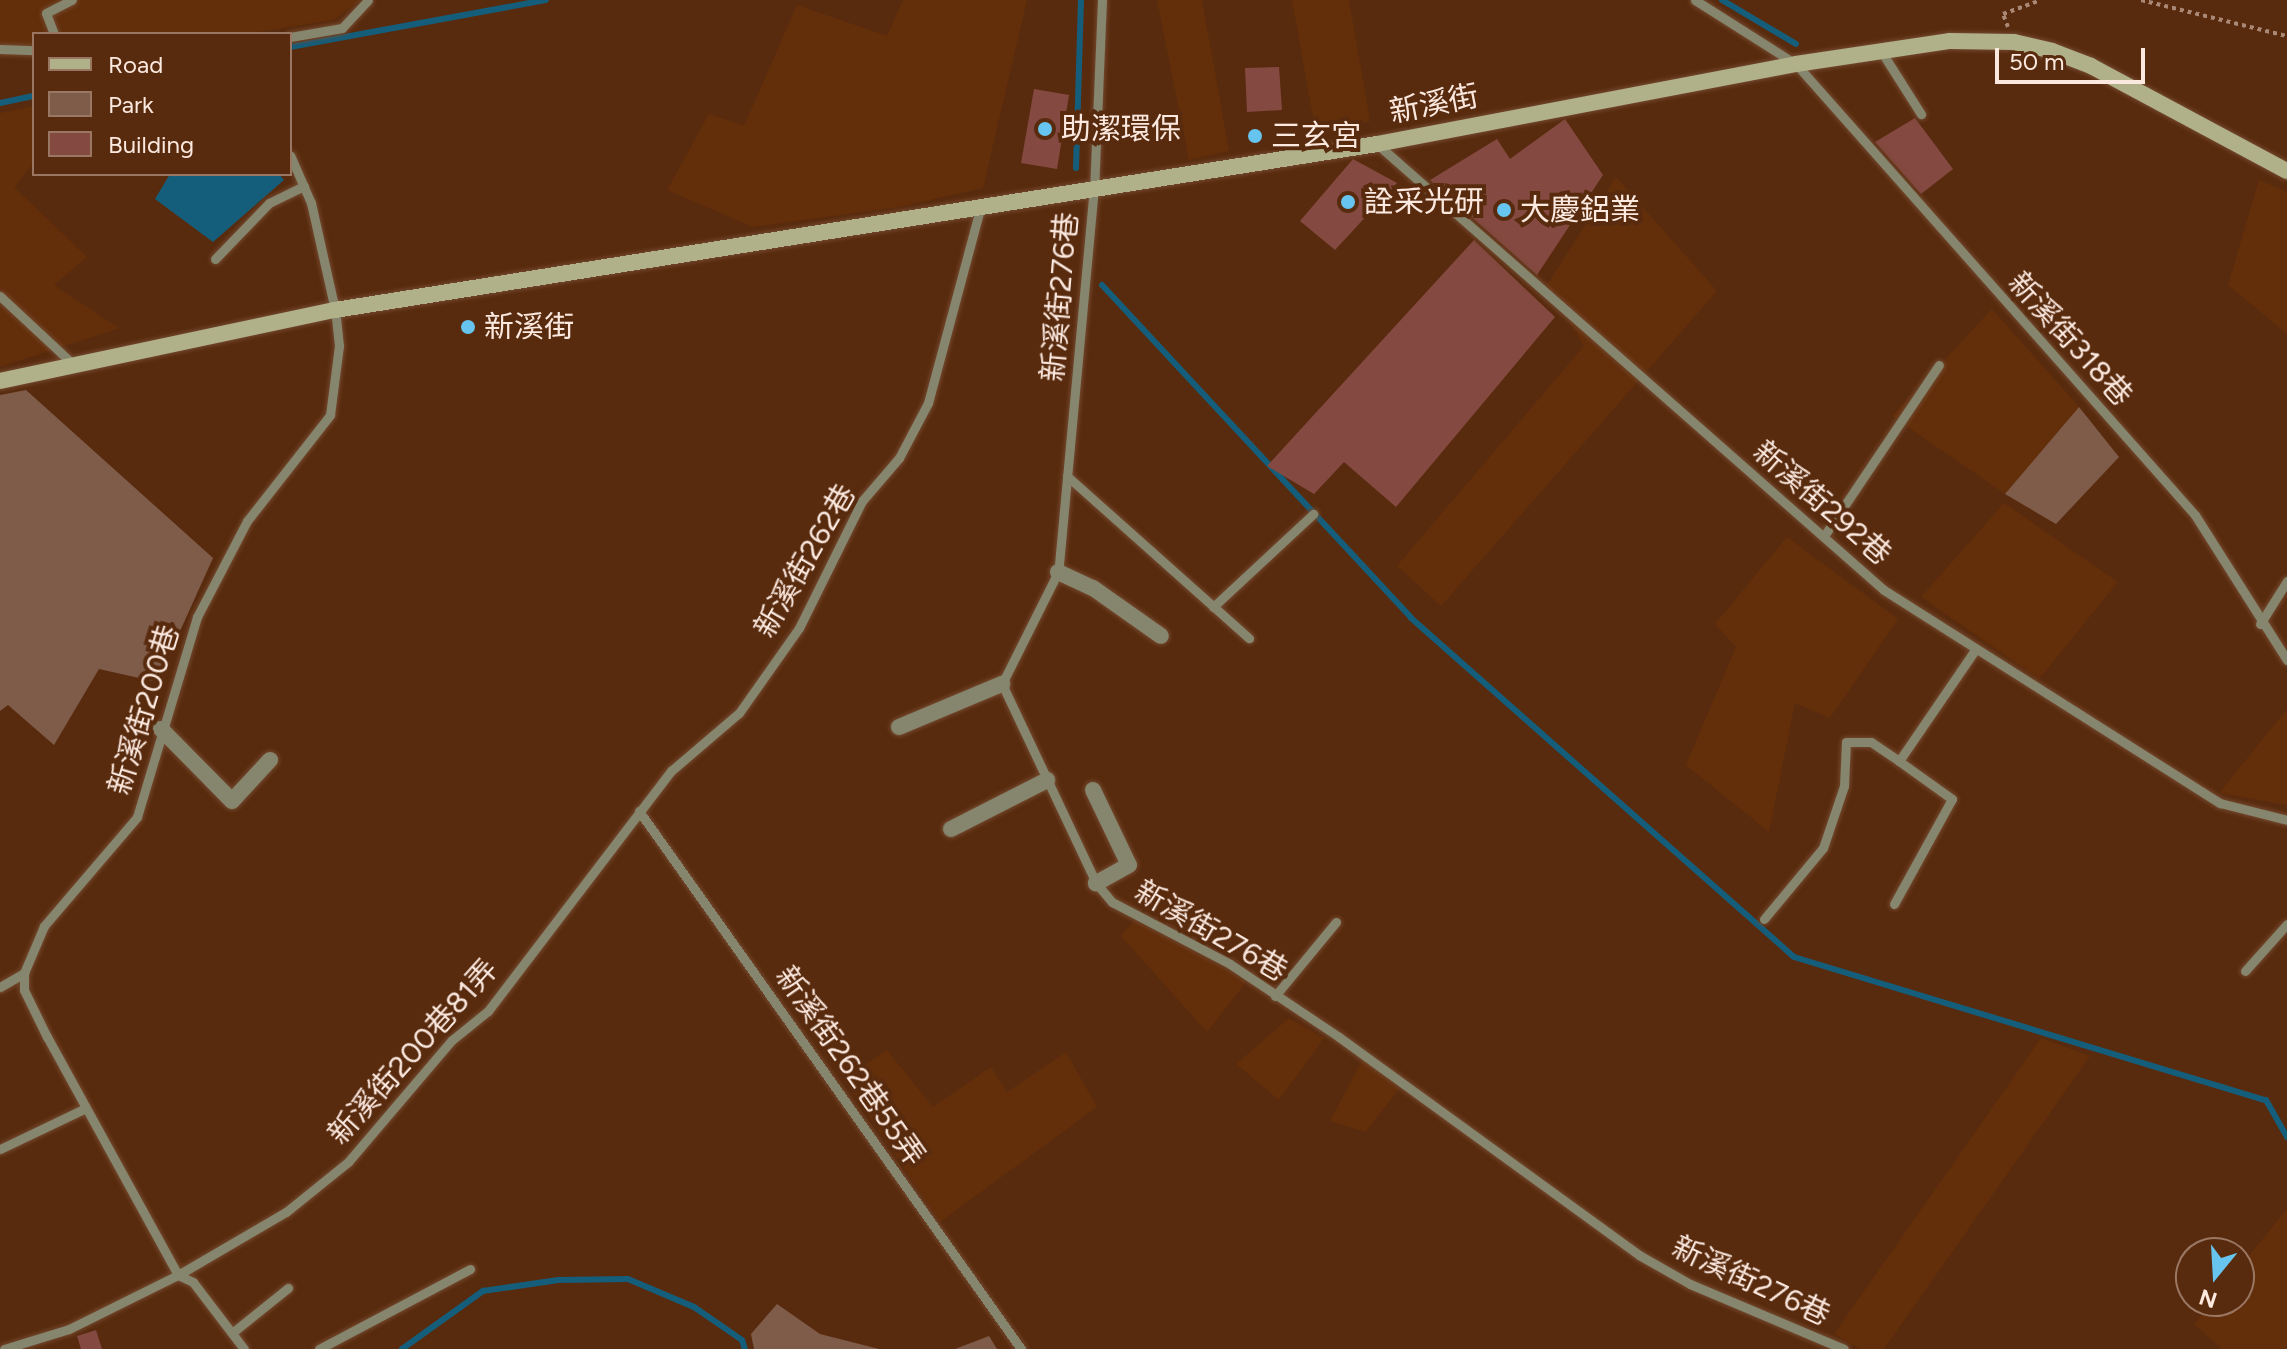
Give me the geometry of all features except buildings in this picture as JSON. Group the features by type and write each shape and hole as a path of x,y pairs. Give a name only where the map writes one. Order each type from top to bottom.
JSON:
{"street":[{"name":"新溪街","path":"0,381 335,310 1377,144 1796,64 1950,41 2014,42 2091,66 2287,171"},
{"path":"1058,572 1093,588 1161,636"},
{"path":"899,727 1002,684"},
{"path":"161,729 232,801 270,760"},
{"path":"951,829 1047,780"},
{"path":"1093,790 1129,865 1096,883"}],"lane":[{"path":"53,32 46,13 72,0"},
{"path":"292,37 342,28 368,0"},
{"name":"新溪街276巷","path":"1102,0 1094,187 1058,572 1002,684 1096,883 1112,902 1230,964 1639,1255 1690,1284 1844,1349"},
{"name":"新溪街318巷","path":"1695,0 1796,64 2195,515 2260,624 2287,660"},
{"path":"0,49 32,50"},
{"path":"1881,51 1921,114"},
{"name":"新溪街292巷","path":"1377,144 1884,590 2220,803 2287,820"},
{"name":"新溪街200巷","path":"24,973 44,926 137,817 197,617 247,521 330,415 339,346 335,310 304,186 292,159"},
{"path":"215,259 269,203 304,186"},
{"name":"新溪街262巷","path":"639,811 671,771 739,713 799,628 862,501 899,458 928,403 980,209"},
{"path":"0,296 74,365"},
{"path":"1824,536 1939,365"},
{"path":"1067,476 1249,638"},
{"path":"1213,607 1313,514"},
{"path":"2260,624 2287,581"},
{"path":"1899,761 1975,650"},
{"path":"1764,919 1823,848 1844,786 1846,742 1871,742 1952,799 1894,904"},
{"name":"新溪街200巷81弄","path":"4,1349 69,1329 178,1275 286,1212 348,1162 452,1040 488,1011 639,811"},
{"name":"新溪街262巷55弄","path":"639,811 1021,1349"},
{"path":"1275,996 1336,922"},
{"path":"2245,971 2287,924"},
{"path":"0,987 24,973"},
{"path":"24,973 24,990 178,1275 193,1282 244,1349"},
{"path":"0,1149 86,1108"},
{"path":"319,1349 470,1269"},
{"path":"232,1333 288,1288"}],"path":[{"path":"2014,42 2003,14 2041,0"},
{"path":"2141,0 2287,36"}],"shaded area":[{"path":"0,0 361,0 333,20 257,32 32,32 32,55 0,56"},
{"path":"903,0 1027,0 983,188 899,207 753,227 667,190 709,114 744,126 797,5 887,36"},
{"path":"1157,0 1202,0 1229,151 1189,160"},
{"path":"1292,0 1349,0 1370,121 1316,134"},
{"path":"32,106 32,165 14,187 87,257 54,285 119,328 0,367 0,113"},
{"path":"1616,177 1717,291 1441,606 1397,566 1584,346 1547,285"},
{"path":"2259,180 2287,192 2287,334 2228,285"},
{"path":"1992,309 2079,407 2005,494 1892,416"},
{"path":"2004,503 2118,582 2039,679 1921,597"},
{"path":"1787,537 1898,619 1830,718 1795,703 1769,832 1686,765 1736,647 1715,624"},
{"path":"2287,709 2287,805 2219,793"},
{"path":"1134,920 1247,981 1207,1032 1121,936"},
{"path":"1289,1018 1324,1038 1279,1100 1236,1064"},
{"path":"2041,1038 2090,1056 1884,1349 1860,1349 1834,1334"},
{"path":"887,1050 933,1107 991,1067 1007,1092 1066,1052 1097,1107 940,1222 844,1079"},
{"path":"1363,1059 1399,1089 1365,1132 1330,1121"},
{"path":"2287,1209 2287,1349 2222,1349 2194,1324 2200,1317 2255,1317 2255,1248"}],"green space":[{"path":"26,390 213,558 157,682 99,669 54,745 8,705 0,711 0,395"},
{"path":"2079,407 2119,457 2056,524 2005,494"},
{"path":"777,1304 820,1334 879,1349 754,1349 751,1334"},
{"path":"989,1336 997,1349 955,1349"}],"water":[{"path":"169,176 281,176 284,180 213,242 155,199"}],"waterway":[{"path":"292,47 546,0"},
{"path":"1076,168 1081,0"},
{"path":"1722,0 1796,44"},
{"path":"0,103 32,96"},
{"path":"1102,285 1411,618 1794,957 2266,1100 2287,1137"},
{"path":"402,1349 483,1291 558,1280 628,1279 694,1307 742,1340 745,1349"}],"place":[{"name":"助潔環保","path":"1045,129"},
{"name":"三玄宮","path":"1255,136"},
{"name":"詮采光研","path":"1348,202"},
{"name":"大慶鋁業","path":"1504,210"},
{"name":"新溪街","path":"468,327"}]}
